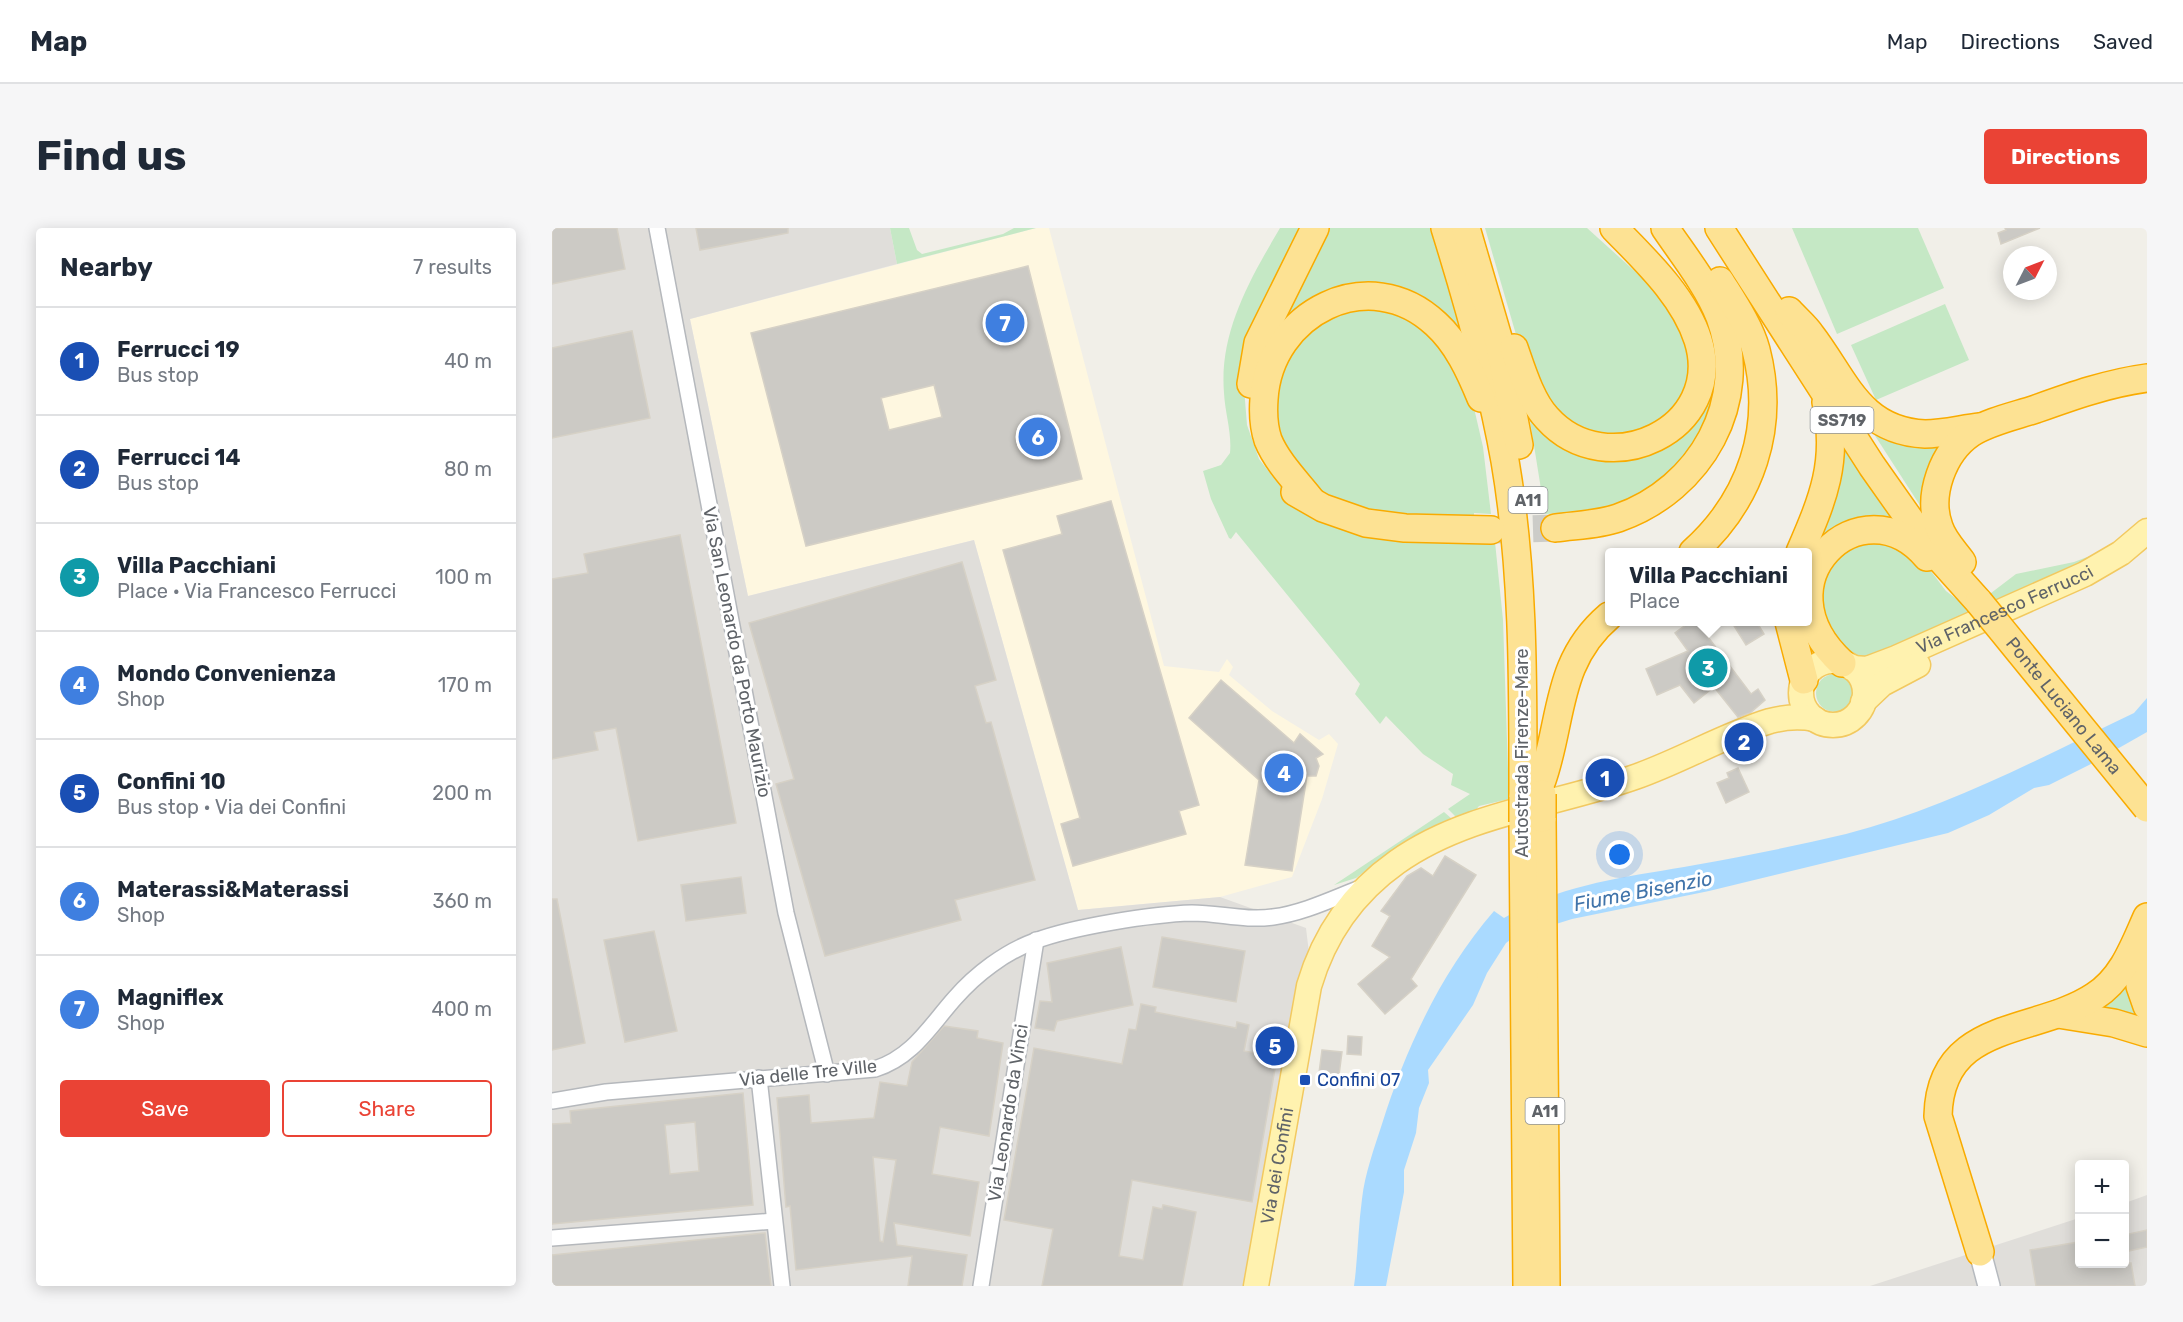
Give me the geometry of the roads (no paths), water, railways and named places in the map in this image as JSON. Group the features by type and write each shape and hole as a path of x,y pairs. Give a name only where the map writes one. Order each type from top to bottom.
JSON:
{"highway":[{"path":"1315,228 1258,343 1250,399 1255,430 1264,455 1288,488 1301,497 1323,508 1366,523 1405,528 1491,530"},
{"name":"Autostrada Firenze-Mare","path":"1445,228 1480,343 1505,463 1520,594 1534,802"},
{"name":"Autostrada Firenze-Mare","path":"1466,228 1484,287 1512,400 1533,540 1540,627 1533,893 1546,1286"},
{"path":"1484,287 1505,315 1519,362 1545,417 1562,433 1595,448 1624,448 1653,440 1672,428 1694,400 1701,371 1699,343 1692,324 1661,278 1614,228"},
{"path":"1644,228 1678,272 1710,322 1720,359 1726,397"},
{"path":"1556,528 1619,518 1667,492 1685,477 1706,452 1719,425 1726,397 1731,357 1720,317 1665,228"},
{"path":"1686,228 1736,309 1756,349 1763,399 1759,445 1749,478 1732,509 1711,536 1698,548"},
{"name":"SS719","path":"1719,228 1927,544 1979,602"},
{"name":"SS719","path":"1734,228 1933,538 1979,602"},
{"path":"1311,500 1286,469 1268,439 1264,405 1266,378 1280,345 1299,323 1333,303 1353,296 1385,296 1412,306 1446,334 1476,386 1505,463"},
{"path":"1789,311 1811,335 1860,407 1880,422 1922,434 1984,426 2134,380 2147,367"},
{"path":"1802,548 1820,504 1831,458 1830,427 1823,389"},
{"path":"1979,602 1966,568 1938,526 1936,506 1937,487 1944,465 1963,440 1984,426"},
{"path":"1812,575 1817,564 1840,539 1875,531 1901,536 1920,549 1948,582 1979,602"},
{"name":"Ponte Luciano Lama","path":"1979,602 2147,808"},
{"path":"1812,615 1818,636 1847,665"},
{"path":"1534,802 1553,748 1557,708 1572,665 1586,640 1605,620"},
{"path":"1790,626 1802,686"},
{"path":"2145,921 2138,970 2140,986 2147,1006"},
{"path":"1980,1252 1938,1116 1938,1101 1945,1074 1968,1050 2004,1029 2057,1014 2085,1003 2107,987 2124,966 2145,921"},
{"name":"Autostrada Firenze-Mare","path":"1527,1286 1534,939"},
{"path":"2057,1014 2114,1023 2147,1033"}],"main road":[{"name":"Via Francesco Ferrucci","path":"1769,722 1790,705 1809,672 1824,663 1867,669 1896,658 2085,574 2121,553 2147,531"},
{"name":"Via Francesco Ferrucci","path":"1369,884 1416,849 1448,833 1636,777 1769,722 1797,717 1815,719 1832,725 1843,724 1859,712 1863,702 1892,677 2091,588 2147,551"},
{"path":"1847,665 1863,684 1863,702"},
{"path":"1802,686 1806,711 1815,719"},
{"name":"Via dei Confini","path":"1256,1286 1309,986 1327,939 1346,910 1369,884"}],"street":[{"name":"Via San Leonardo da Porto Maurizio","path":"657,228 786,914 827,1074"},
{"name":"Via delle Tre Ville","path":"552,1101 606,1092 870,1070 899,1059 915,1046 973,981 1003,957 1036,940 1101,926 1189,913 1237,918 1274,917 1315,905 1369,884"},
{"name":"Via Leonardo da Vinci","path":"981,1286 1036,940"},
{"path":"759,1078 782,1286"},
{"path":"552,1238 774,1221"},
{"path":"1980,1252 1989,1286"}],"water":[{"name":"Fiume Bisenzio","path":"2147,698 2147,732 2089,765 2049,785 2034,788 1989,815 1948,833 1709,891 1572,919 1514,937 1506,943 1487,973 1473,1005 1428,1070 1429,1083 1419,1108 1416,1133 1404,1170 1404,1192 1386,1286 1354,1286 1365,1180 1402,1067 1442,985 1458,959 1494,911 1504,918 1549,897 1597,883 1789,847 1884,823 1993,781 2134,713"}],"tunnel":[{"path":"1492,530 1555,528"}],"place":[{"name":"Magniflex","path":"1005,323"},
{"name":"Materassi&Materassi","path":"1038,437"},
{"name":"Villa Pacchiani","path":"1708,668"},
{"name":"Ferrucci 14","path":"1744,742"},
{"name":"Mondo Convenienza","path":"1284,773"},
{"name":"Ferrucci 19","path":"1605,778"},
{"name":"Confini 10","path":"1275,1046"},
{"name":"Confini 07","path":"1305,1080"}]}
